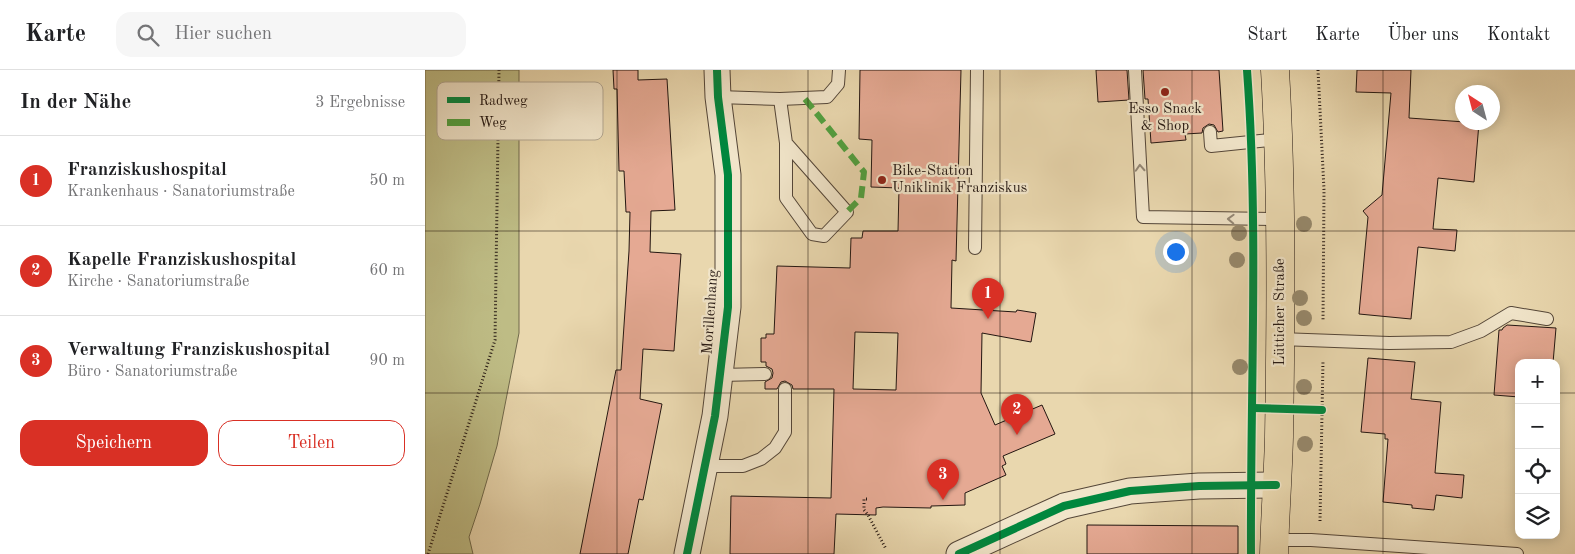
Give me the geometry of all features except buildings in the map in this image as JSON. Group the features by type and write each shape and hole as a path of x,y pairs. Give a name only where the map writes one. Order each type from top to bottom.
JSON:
{"main road":[{"name":"Lütticher Straße","path":"1274,547 1280,339 1279,139 1275,70"}],"street":[{"name":"Morillenhang","path":"687,554 715,416 728,307 728,175 717,70"},
{"path":"959,554 1064,506 1121,493 1199,486 1276,485"}],"lane":[{"path":"719,97 780,99 827,97 838,84 839,70"},
{"path":"975,248 977,70"},
{"path":"1135,70 1143,217 1280,219"},
{"path":"780,99 785,143 786,198 813,234 824,236 847,212 785,143"},
{"path":"1210,132 1211,146 1279,139"},
{"path":"1280,339 1389,343 1451,342 1481,331 1511,313 1547,319"},
{"path":"720,375 765,374"},
{"path":"705,466 743,466 761,459 775,448 785,432 785,389"},
{"path":"1274,547 1320,541 1517,554"}],"path":[{"path":"1318,70 1323,190 1320,541"},
{"path":"428,554 495,340 498,140"},
{"path":"867,499 864,499 863,510 868,514 886,549"}],"shaded area":[{"path":"425,70 519,70 519,82 437,82 437,140 519,140 519,333 497,446 469,537 473,554 425,554"}],"marked path":[{"path":"805,99 864,172 861,198 847,212"}],"cycle path":[{"path":"687,554 715,416 728,307 728,175 718,97 717,70"},
{"path":"1247,70 1253,191 1251,554"},
{"path":"1253,408 1322,410"},
{"path":"959,554 1064,506 1130,491 1199,486 1276,485"}],"place":[{"name":"Esso Snack & Shop","path":"1165,92"},
{"name":"Bike-Station Uniklinik Franziskus","path":"882,180"},
{"name":"Franziskushospital","path":"988,319"},
{"name":"Kapelle Franziskushospital","path":"1017,435"},
{"name":"Verwaltung Franziskushospital","path":"943,500"}]}
